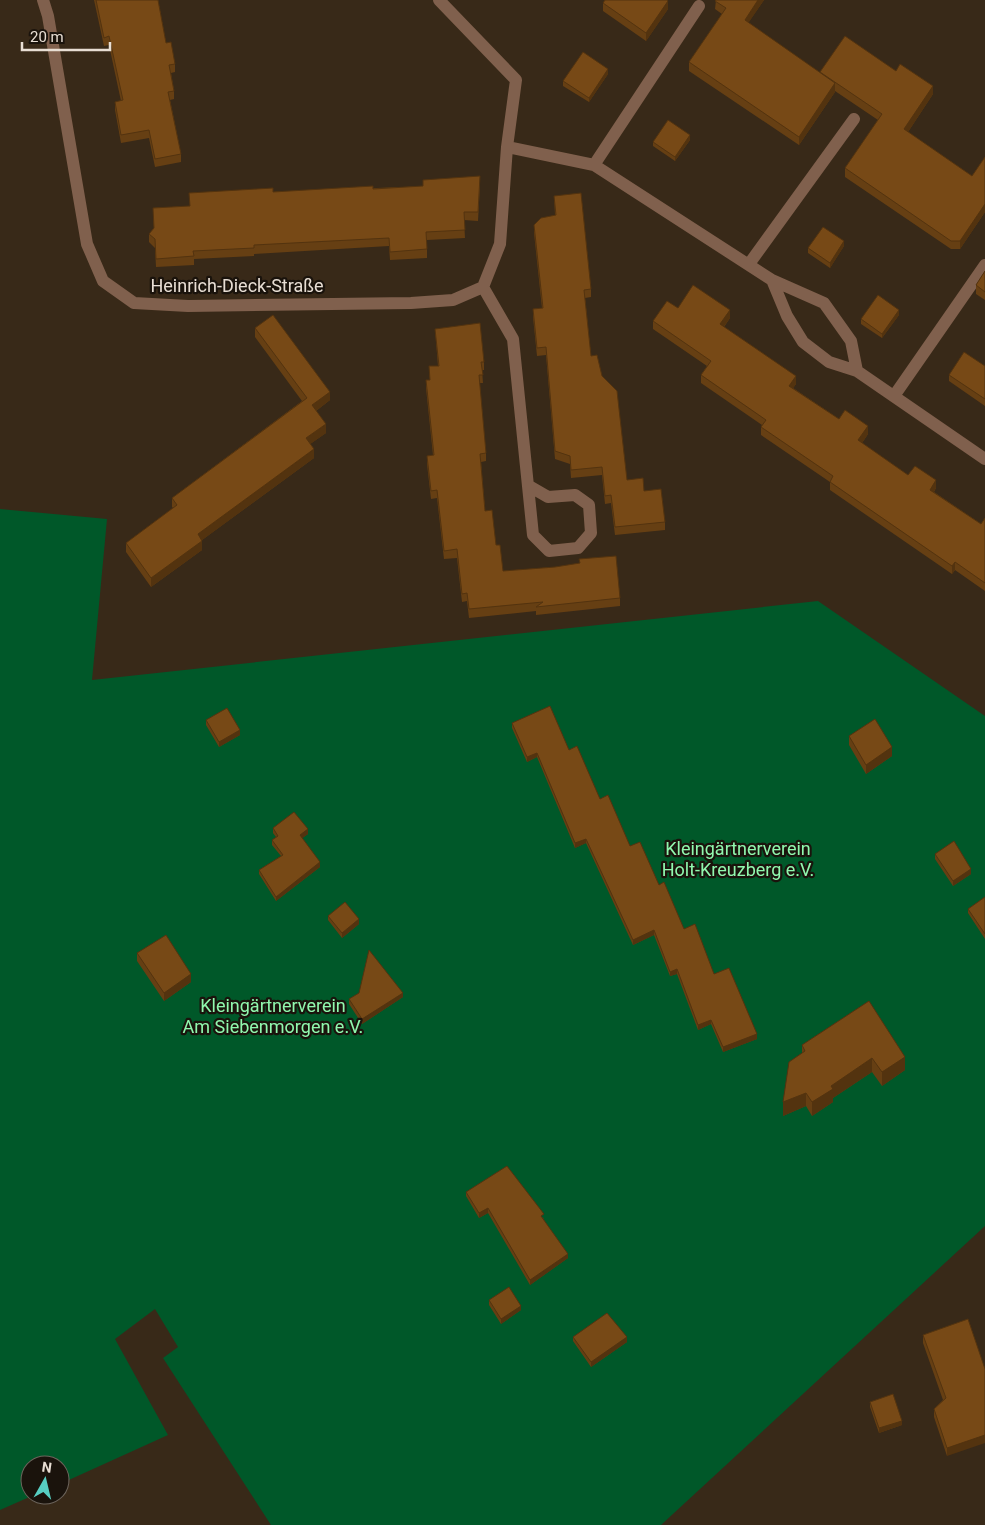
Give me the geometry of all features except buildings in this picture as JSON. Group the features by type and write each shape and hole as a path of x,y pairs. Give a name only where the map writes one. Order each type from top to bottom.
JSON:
{"street":[{"name":"Heinrich-Dieck-Straße","path":"43,0 48,16 86,244 103,280 134,303 188,306 411,303 453,300 483,287"},
{"path":"439,0 516,80 507,147 500,244 483,287 513,339 533,535 549,551 578,548 590,533 588,505 574,495 548,497 529,486"},
{"path":"594,165 699,6"},
{"path":"749,264 854,119"},
{"path":"507,147 594,165 772,280 824,303 851,341 857,371"},
{"path":"894,396 985,265"},
{"path":"772,280 787,316 803,342 829,362 857,371 985,458"}],"green space":[{"name":"Kleingärtnerverein Holt-Kreuzberg e.V.","path":"0,509 107,519 92,680 818,601 985,716 985,1226 661,1525 271,1525 163,1358 178,1347 155,1309 115,1339 168,1435 70,1479 70,1455 20,1455 20,1501 0,1510"}],"park label":[{"name":"Kleingärtnerverein Am Siebenmorgen e.V.","path":"273,1016"}]}
